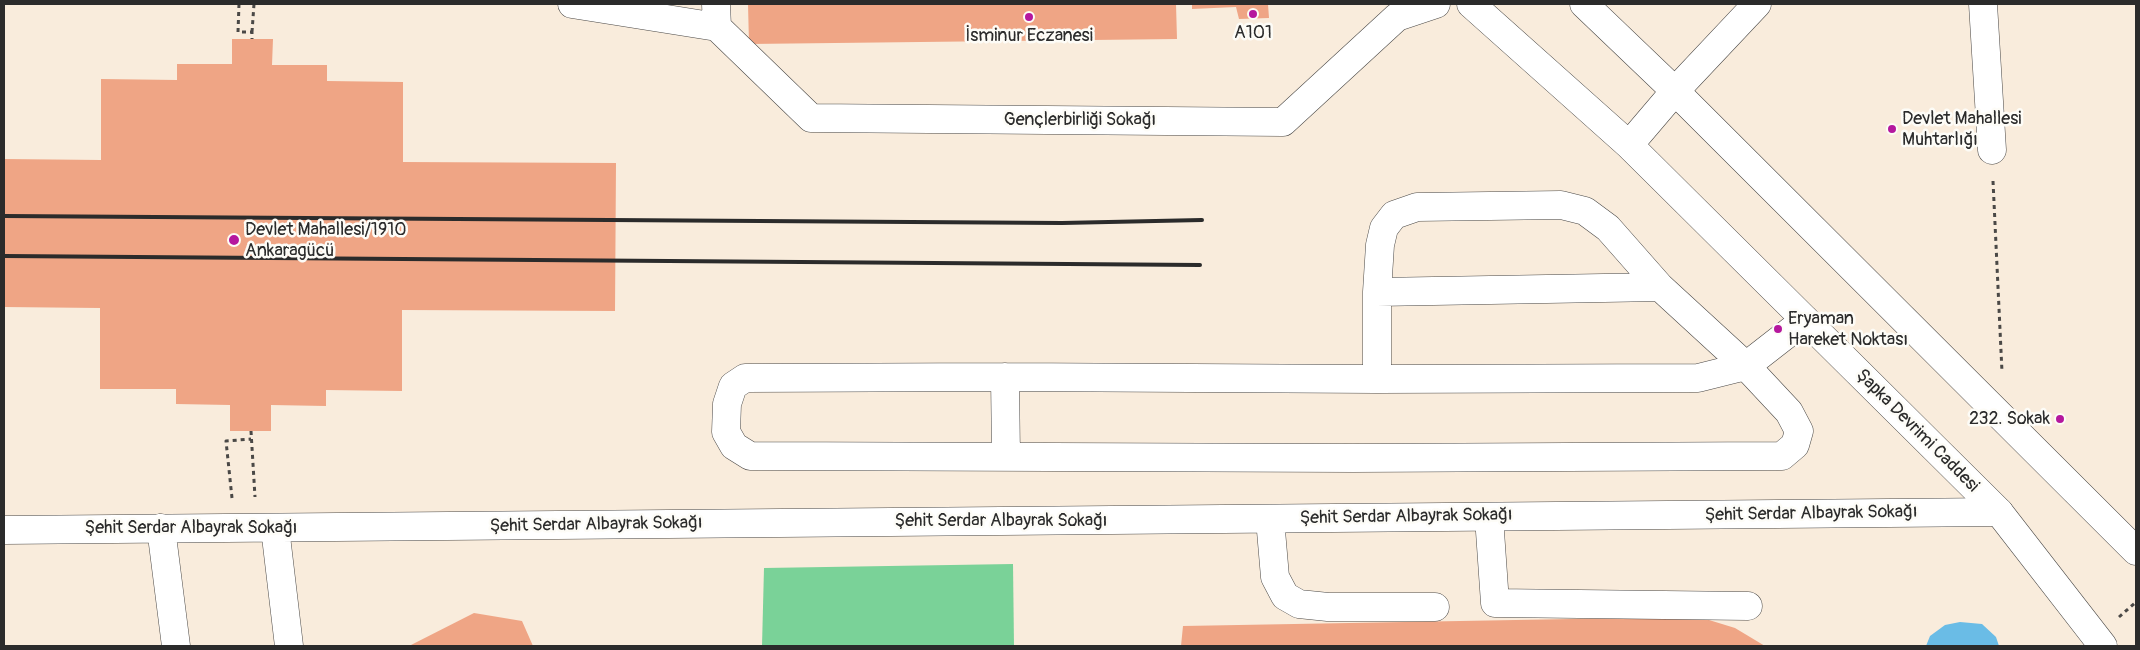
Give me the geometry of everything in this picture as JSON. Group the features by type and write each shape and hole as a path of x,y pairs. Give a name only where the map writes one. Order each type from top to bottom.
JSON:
{"street":[{"name":"Gençlerbirliği Sokağı","path":"572,4 717,15 811,118 1282,122 1397,17 1436,4"},
{"name":"Şapka Devrimi Caddesi","path":"1471,4 1629,145 1999,512 2103,646"},
{"path":"1584,4 1675,91 2136,551"},
{"path":"1629,145 1675,91 1757,4"},
{"path":"1982,4 1992,150"},
{"path":"1377,379 1377,292 1380,245 1384,228 1394,215 1417,208 1561,205 1585,211 1608,228 1660,287 1746,366 1789,412 1799,431 1795,445 1782,456 1353,458 750,456 734,446 726,432 727,404 733,386 745,378 1377,379 1698,378 1746,366 1805,320"},
{"path":"1377,292 1660,287"},
{"path":"1005,377 1006,457"},
{"name":"Şehit Serdar Albayrak Sokağı","path":"4,530 1999,512"},
{"path":"1489,517 1495,603 1748,606"},
{"path":"1270,519 1275,577 1286,596 1298,604 1328,607 1434,607"},
{"path":"161,528 176,646"},
{"path":"275,528 289,646"}],"path":[{"path":"239,4 238,32 252,32"},
{"path":"252,39 254,4"},
{"path":"1992,150 2004,419"},
{"path":"250,431 254,487"},
{"path":"231,488 226,441 251,439"}],"green space":[{"path":"1013,564 1014,646 762,646 764,568"}],"water":[{"path":"1960,622 1982,624 1996,637 1999,646 1926,646 1930,636 1945,625"}],"building":[{"path":"748,4 1176,4 1177,39 749,44"},
{"name":"A101","path":"1192,4 1268,4 1269,18 1239,19 1236,7 1192,9"},
{"name":"Devlet Mahallesi/1910 Ankaragücü","path":"232,39 273,39 272,65 327,65 327,81 403,82 403,162 616,163 615,311 402,310 402,391 326,390 326,406 271,405 271,431 230,431 230,405 176,404 176,389 100,389 100,308 4,307 4,159 101,160 101,79 177,80 177,64 232,64"},
{"path":"474,613 522,621 533,646 409,646"},
{"path":"1682,617 1709,620 1735,628 1765,646 1181,646 1183,626"}],"railway":[{"path":"4,216 1062,223 1202,220"},
{"path":"4,256 1200,265"}],"place":[{"name":"A101","path":"1253,14"},
{"name":"İsminur Eczanesi","path":"1029,17"},
{"name":"Devlet Mahallesi Muhtarlığı","path":"1892,129"},
{"name":"Devlet Mahallesi/1910 Ankaragücü","path":"234,240"},
{"name":"Eryaman Hareket Noktası","path":"1778,329"},
{"name":"232. Sokak","path":"2060,419"}]}
